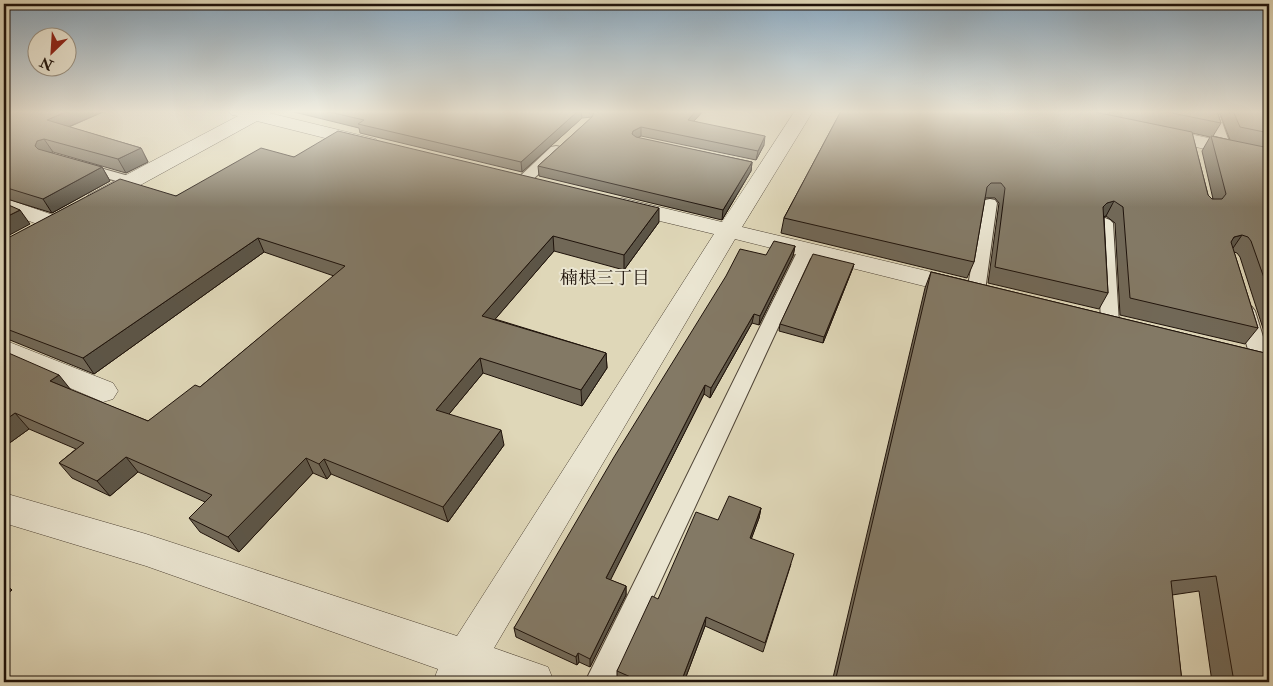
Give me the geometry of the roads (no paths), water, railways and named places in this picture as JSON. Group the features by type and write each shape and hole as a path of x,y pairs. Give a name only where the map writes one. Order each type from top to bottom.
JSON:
{"street":[{"path":"29,236 198,143"},
{"path":"370,143 389,148"},
{"path":"460,670 728,231 760,167 779,143"},
{"path":"1178,143 1193,149 1224,147 1269,157"},
{"path":"607,201 986,294"},
{"path":"6,209 68,215"},
{"path":"4,349 103,391"},
{"path":"1232,353 1265,361"},
{"path":"4,508 146,550 460,670 533,682"}],"lane":[{"path":"522,181 565,143"},
{"path":"1223,143 1224,147"},
{"path":"69,163 131,181"},
{"path":"986,294 990,203"},
{"path":"1105,223 1110,324"},
{"path":"599,682 806,250"},
{"path":"1241,295 1265,361"}],"district":[{"name":"楠根三丁目","path":"605,278"}]}
